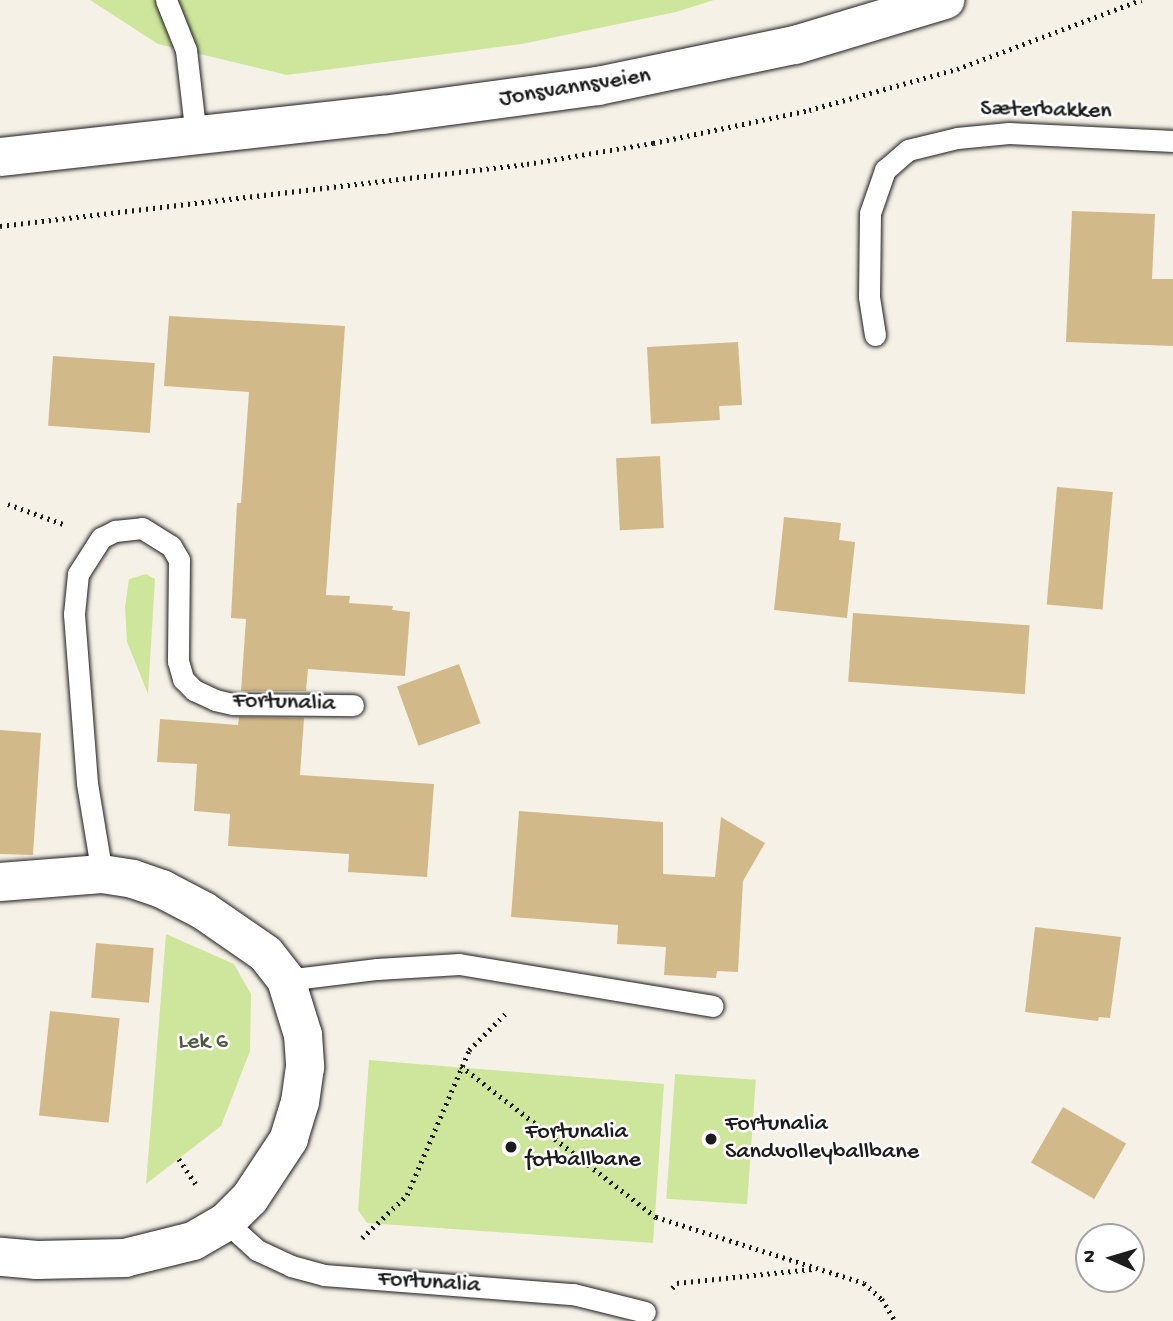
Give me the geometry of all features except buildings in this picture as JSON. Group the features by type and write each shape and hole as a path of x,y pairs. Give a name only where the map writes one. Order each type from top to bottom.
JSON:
{"main road":[{"name":"Jonsvannsveien","path":"0,157 383,115 598,86 794,45 945,0"},
{"path":"0,882 102,874 133,879 162,889 204,911 266,954 286,981 303,1035 304,1067 300,1102 289,1139 250,1198 226,1222 193,1241 125,1258 37,1260 0,1257"}],"lane":[{"path":"166,0 186,50 196,136"},
{"name":"Sæterbakken","path":"875,335 869,296 870,213 885,170 908,150 957,138 1009,133 1173,141"},
{"name":"Fortunalia","path":"101,538 115,531 142,528 171,546 179,561 178,661 183,678 194,690 233,704 353,705"},
{"path":"101,538 78,574 74,614 83,748 102,874"},
{"path":"286,981 377,969 460,964 713,1006"},
{"name":"Fortunalia","path":"226,1222 257,1250 291,1266 324,1275 573,1294 645,1312"}],"path":[{"path":"8,504 101,538"},
{"path":"324,1275 407,1195 468,1050 542,978"},
{"path":"461,1066 656,1217 864,1283 882,1299 895,1321"},
{"path":"645,1312 677,1283 816,1268"}],"green space":[{"path":"90,0 714,0 676,12 522,44 287,75 158,44"},
{"path":"146,574 155,579 148,694 127,642 125,607 129,579"},
{"name":"Lek 6","path":"166,934 234,964 251,994 250,1051 221,1126 146,1184"},
{"name":"Fortunalia fotballbane","path":"369,1060 664,1084 653,1243 367,1223 358,1210"},
{"name":"Fortunalia Sandvolleyballbane","path":"675,1074 756,1080 747,1204 666,1199"}],"place":[{"name":"Fortunalia Sandvolleyballbane","path":"711,1139"},
{"name":"Fortunalia fotballbane","path":"511,1147"}]}
